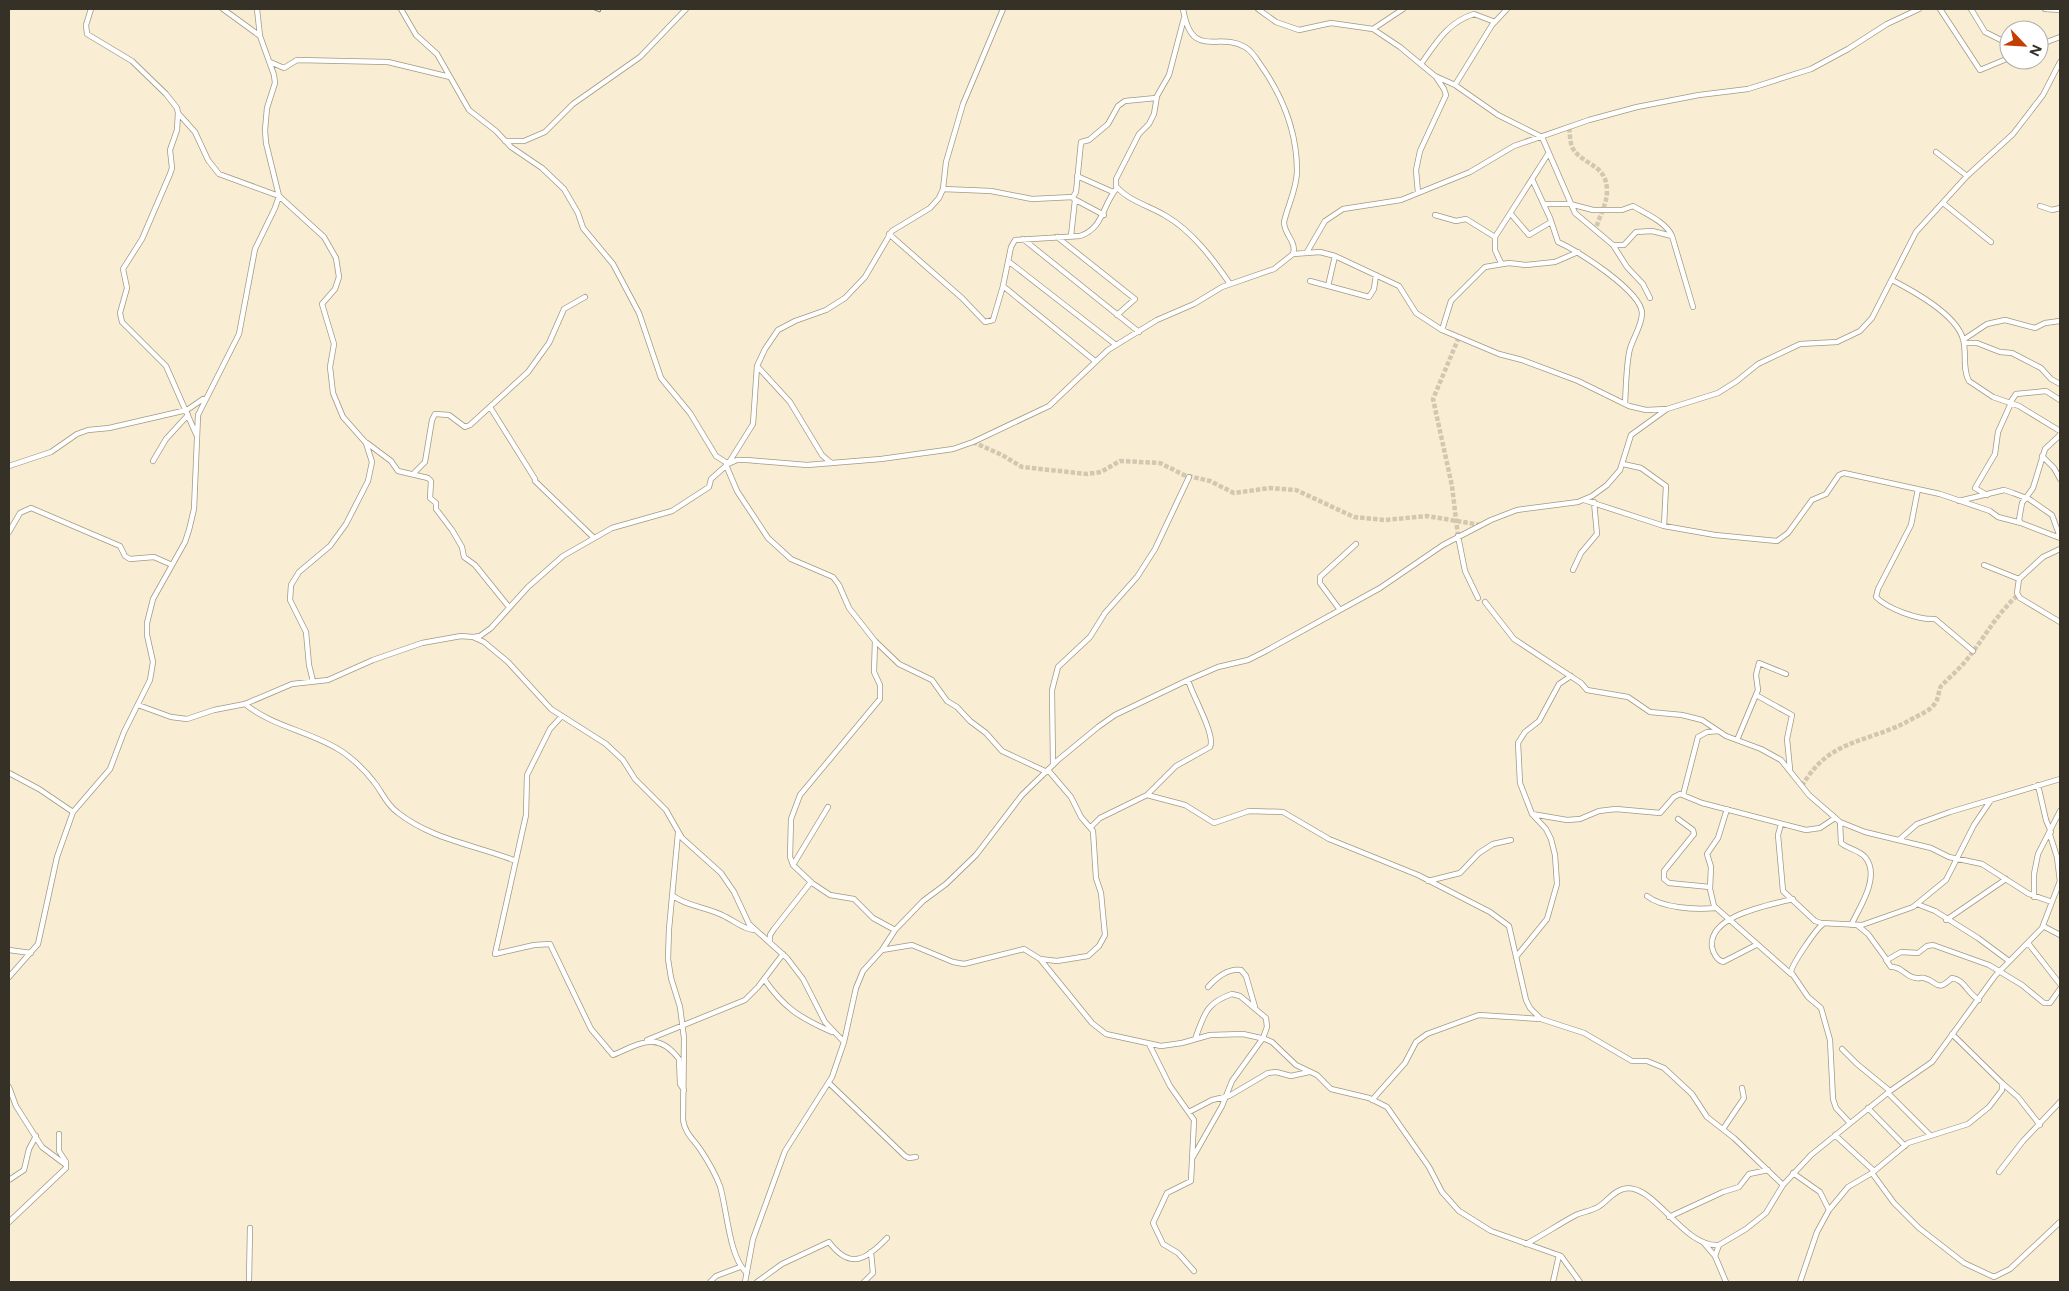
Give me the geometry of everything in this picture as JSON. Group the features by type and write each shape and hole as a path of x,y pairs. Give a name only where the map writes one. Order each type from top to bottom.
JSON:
{"street":[{"path":"91,9 86,25 87,34 132,61 170,99 178,113 195,132 208,160 219,174 279,196 324,237 336,258 339,277 334,289 322,304 334,344 330,379 343,417 366,443 391,461 398,471 414,473 431,481 430,498 436,503 436,509 462,547 464,557 475,565 509,607"},
{"path":"223,9 260,36"},
{"path":"9,977 31,953 41,935 57,858 73,812 110,769 147,688 153,662 147,635 150,609 159,586 185,542 194,509 198,415 206,396 236,341 242,320 255,249 279,196 265,130 267,108 275,83 270,62 260,36 257,9"},
{"path":"400,9 416,35 437,54 469,110 496,131 504,141 542,168 564,189 578,213 586,234 613,264 639,313 661,378 690,413 716,456 727,464 737,491 768,538 791,559 833,577 839,585 849,608 875,641 899,664 932,680 947,701 957,707 1002,750 1047,771 1071,797 1081,817 1091,827 1095,845 1096,878 1102,897 1103,941 1094,951 1082,958 1057,961 1040,959"},
{"path":"504,141 513,143 524,141 544,132 573,104 640,57 686,9"},
{"path":"138,705 171,717 187,719 214,710 245,704 282,687 328,680 373,660 422,643 461,636 480,636 491,628 546,569 593,536 632,521 672,511 709,487 712,480 727,464 753,424 757,366 765,349 778,330 795,321 836,305 852,292 864,277 889,234 895,228 930,208 939,198 943,189 946,162 963,104 1003,9"},
{"path":"1183,9 1184,17 1194,36 1200,40 1209,43 1235,44 1248,49 1281,96 1290,126 1297,171 1284,222 1285,231 1294,246 1293,254"},
{"path":"1258,9 1276,22 1299,30 1332,23 1373,29 1435,76 1446,95 1420,151 1416,170 1418,193"},
{"path":"1373,29 1403,9"},
{"path":"1455,85 1495,22 1507,9"},
{"path":"1307,252 1325,221 1340,210 1378,205 1418,193 1477,169 1514,146 1616,112 1699,95 1748,90 1811,69 1848,49 1887,24 1919,9"},
{"path":"1940,9 1980,70 1999,62"},
{"path":"1971,9 1985,32 1999,39"},
{"path":"2045,9 2060,10"},
{"path":"1421,64 1441,35 1460,20 1474,14 1495,22"},
{"path":"1117,188 1116,179 1120,171 1139,134 1149,124 1154,114 1156,98 1169,75 1184,17"},
{"path":"270,62 284,68 297,60 375,60 450,77"},
{"path":"727,464 737,460 807,465 831,464 947,450 973,442 1049,406 1095,361 1116,345 1166,314 1194,304 1211,292 1230,284 1274,270 1293,254 1307,252 1324,252 1336,256 1399,286 1404,291 1416,313 1442,330 1499,354 1522,360 1578,381 1625,404 1646,410 1667,409 1718,393 1758,364 1804,343 1836,342 1855,334 1872,318 1914,234 1967,176 2013,134 2043,95 2060,62"},
{"path":"1435,76 1455,85 1498,115 1542,137 1570,204 1577,216 1590,224 1613,245 1627,267 1643,284 1650,298"},
{"path":"1071,236 1081,142 1090,139 1112,121 1118,106 1125,101 1156,98"},
{"path":"178,113 177,130 170,150 172,168 140,244 135,254 124,265 127,288 120,313 122,322 166,366 188,412 196,434"},
{"path":"1936,152 1967,176"},
{"path":"1501,263 1495,250 1495,237 1548,154"},
{"path":"1077,176 1113,192"},
{"path":"1532,179 1544,204 1558,242 1578,252 1605,270 1628,290 1640,307 1642,315 1629,352 1625,404"},
{"path":"889,234 962,298 985,322 993,320 1013,242 1023,239 1089,233 1104,214 1113,192 1117,188"},
{"path":"1117,188 1165,215 1188,232 1230,284"},
{"path":"943,189 991,191 1032,200 1074,199 1104,214"},
{"path":"1943,203 1991,242"},
{"path":"1544,204 1570,204 1592,210 1622,210 1633,206 1667,228 1672,236 1693,307"},
{"path":"2040,206 2052,210 2060,208"},
{"path":"1511,214 1529,235 1551,222"},
{"path":"1435,215 1456,221 1466,218 1495,237"},
{"path":"1613,245 1624,245 1636,232 1652,231 1672,236"},
{"path":"1057,237 1135,299 1116,315"},
{"path":"1023,239 1139,332"},
{"path":"1442,330 1448,306 1455,295 1471,282 1478,271 1501,263 1545,264 1558,261 1578,252"},
{"path":"1328,286 1336,256"},
{"path":"1008,261 1116,345"},
{"path":"1310,281 1369,297 1374,289 1376,275"},
{"path":"1892,280 1917,295 1945,315 1954,324 1964,342 1969,381 1992,397 2010,403 2048,422 2060,431"},
{"path":"1003,286 1095,361"},
{"path":"414,473 425,462 432,420 435,414 449,416 465,427 470,426 535,364 554,335 564,309 585,297"},
{"path":"1964,342 1987,324 2003,320 2035,328 2045,323 2060,321"},
{"path":"1964,342 1977,343 2000,352 2012,353 2041,368 2051,379 2060,384"},
{"path":"757,366 790,402 822,455 831,464"},
{"path":"1989,495 1975,489 1995,454 1998,432 2010,403 2016,394 2044,391 2060,400"},
{"path":"153,461 166,439 188,412 206,396"},
{"path":"490,408 535,480 593,536"},
{"path":"1583,500 1607,485 1623,464 1631,435 1667,409"},
{"path":"9,466 51,452 76,434 88,430 188,412"},
{"path":"2021,523 2019,520 2020,508 2033,488 2042,456 2046,448 2060,435"},
{"path":"314,681 309,665 306,632 290,600 291,585 299,572 330,546 346,524 370,472 372,456 366,443"},
{"path":"2042,456 2054,468 2060,479"},
{"path":"1623,464 1640,468 1666,486 1664,526"},
{"path":"745,1282 754,1239 785,1151 829,1083 844,1042 858,982 868,964 882,950 895,930 923,901 961,870 1016,802 1052,766 1114,715 1218,667 1255,657 1380,588 1458,536 1509,512 1583,500 1664,526 1715,535 1778,540 1785,536 1800,519 1810,502 1814,498 1824,496 1841,474 1864,476 1960,501 1990,511 1998,517 2060,537"},
{"path":"1052,766 1052,690 1058,666 1090,637 1105,613 1137,578 1155,549 1189,477"},
{"path":"1918,489 1911,525 1878,588 1876,597 1894,608 1927,620 1934,619 1973,651"},
{"path":"1960,501 2005,490 2026,497 2052,516 2060,537"},
{"path":"1573,570 1581,553 1597,534 1594,502"},
{"path":"9,532 20,512 31,508 120,546 125,556 130,559 154,558 172,565"},
{"path":"1458,536 1465,570 1478,598"},
{"path":"1340,610 1320,583 1320,577 1356,544"},
{"path":"2060,549 2043,557 2019,579 2017,593 2020,598 2060,622"},
{"path":"1984,565 2019,579"},
{"path":"1485,602 1514,639 1571,676 1587,690 1628,697 1650,712 1696,718 1709,723 1718,732 1777,756 1809,795 1840,822 1865,832 1900,839 1986,866 2034,897 2052,902"},
{"path":"473,637 484,642 499,653 541,700 561,717 614,750 635,779 666,810 678,833 721,873 734,892 749,924 783,954 803,979 825,1022 844,1042"},
{"path":"875,641 874,672 880,685 880,699 800,795 791,819 790,858 794,865 811,882 830,895 854,900 873,918 895,930"},
{"path":"1737,740 1758,690 1756,675 1759,662 1786,674"},
{"path":"1515,958 1547,919 1557,884 1555,855 1551,839 1546,829 1532,814 1520,783 1518,744 1525,732 1539,721 1563,680 1571,676"},
{"path":"1091,827 1100,818 1147,795 1176,766 1207,750 1212,744 1209,730 1188,680"},
{"path":"1756,695 1792,715 1788,739 1790,770"},
{"path":"245,704 264,717 338,749 375,782 383,797 396,811 415,825 445,839 516,862"},
{"path":"561,717 550,729 527,775 528,808 514,880 495,954 534,945 550,944 591,1029 603,1045 613,1054 745,1000 783,954"},
{"path":"1683,795 1698,737 1707,732 1718,732"},
{"path":"9,772 39,788 73,812"},
{"path":"1900,839 1917,824 2060,779"},
{"path":"1715,1256 1719,1245 1761,1218 1783,1185 1811,1155 1889,1092 1928,1066 1999,972 2043,926 2060,881 2057,857 2038,785"},
{"path":"1147,795 1185,805 1214,823 1249,811 1280,810 1343,846 1381,859 1428,880 1490,912 1505,922 1512,937 1515,958 1526,1000 1530,1008 1541,1019"},
{"path":"1532,814 1567,820 1580,819 1598,811 1616,809 1660,813 1676,795 1683,795 1702,803 1811,830 1820,828 1835,818"},
{"path":"1781,824 1778,835 1781,886 1783,891 1794,899 1815,921 1824,924 1854,925 1905,911 1917,904 1946,880 1956,858 1991,800"},
{"path":"794,865 828,807"},
{"path":"1715,908 1710,886 1711,867 1707,854 1718,838 1727,809"},
{"path":"2034,897 2038,854 2050,834 2060,811"},
{"path":"1678,819 1693,830 1694,834 1664,871 1664,879 1669,883 1710,886"},
{"path":"1840,822 1841,843 1865,856 1870,868 1868,889 1854,925"},
{"path":"678,833 668,959 671,978 680,1007 685,1046 684,1130 700,1149 714,1172 722,1194 726,1224 740,1267 747,1273"},
{"path":"1428,880 1460,873 1472,859 1487,847 1511,840"},
{"path":"1946,920 2006,879"},
{"path":"771,943 771,932 811,882"},
{"path":"672,895 680,901 717,913 747,929 755,930"},
{"path":"1647,896 1658,904 1685,908 1715,908 1791,974 1808,997 1821,1008 1830,1040 1833,1099 1836,1108 1850,1123"},
{"path":"1756,945 1727,961 1720,961 1712,947 1717,927 1728,918 1794,899"},
{"path":"671,903 680,901"},
{"path":"1917,904 1978,938 2010,962"},
{"path":"1791,974 1793,965 1817,929 1824,924"},
{"path":"1854,925 1868,934 1891,967 1897,966 1912,977 1923,977 1938,986 1943,985 1952,978 1958,980 1964,983 1968,993 1979,1000"},
{"path":"2043,926 2060,935"},
{"path":"2028,943 2060,984"},
{"path":"882,950 912,945 964,964 1024,949 1040,959 1097,1028 1106,1034 1149,1044 1174,1045 1210,1035 1234,1034 1263,1038 1272,1042 1288,1059 1317,1076 1331,1089 1372,1100 1390,1110 1429,1167 1442,1192 1459,1211 1491,1231 1560,1255 1580,1282"},
{"path":"1886,960 1901,952 1918,953 1931,945 1982,962 2022,985 2036,999 2046,1004 2060,989"},
{"path":"9,950 31,953"},
{"path":"1208,987 1224,974 1235,969 1241,970 1246,976 1255,1007"},
{"path":"764,979 792,1012 834,1032"},
{"path":"1193,1158 1226,1098 1232,1081 1263,1038 1267,1027 1266,1018 1240,996 1233,994 1206,1011 1195,1039"},
{"path":"1372,1100 1405,1063 1416,1042 1427,1034 1479,1014 1541,1019 1584,1033 1632,1061 1647,1061 1664,1068 1692,1094 1707,1117 1723,1129 1783,1185"},
{"path":"1952,1034 2018,1097 2040,1125"},
{"path":"645,1041 659,1043 678,1057 680,1084 684,1090"},
{"path":"1149,1044 1170,1086 1189,1112 1195,1125 1191,1181 1167,1194 1155,1214 1153,1223 1163,1244 1178,1253 1194,1270"},
{"path":"1842,1049 1889,1092 1930,1135"},
{"path":"1189,1112 1212,1100 1226,1098 1268,1073 1276,1072 1291,1076 1309,1072"},
{"path":"829,1083 900,1152 909,1158 916,1157"},
{"path":"1800,1282 1814,1238 1829,1210 1848,1187 1873,1172 1905,1146 1930,1135 1968,1124 1988,1107 2002,1090 2002,1083"},
{"path":"9,1087 16,1106 42,1147 66,1166"},
{"path":"1723,1129 1744,1098 1742,1088"},
{"path":"1999,1172 2023,1141 2060,1102"},
{"path":"1868,1108 1905,1146"},
{"path":"59,1134 59,1151 66,1166"},
{"path":"1835,1135 1873,1172 1894,1203 1919,1228 1964,1263 1994,1277 2016,1264 2060,1222"},
{"path":"9,1180 24,1170 29,1149 36,1136"},
{"path":"9,1222 66,1166"},
{"path":"1669,1217 1721,1193 1739,1187 1749,1174 1768,1170"},
{"path":"1793,1173 1820,1192 1829,1210"},
{"path":"1526,1244 1577,1214 1599,1206 1614,1193 1624,1188 1639,1190 1669,1217 1703,1242 1715,1256 1726,1282"},
{"path":"248,1282 250,1228"},
{"path":"757,1282 782,1264 829,1242 846,1259 858,1258 871,1252 887,1238"},
{"path":"1703,1242 1719,1245"},
{"path":"864,1282 873,1273 871,1252"},
{"path":"1553,1282 1560,1255"},
{"path":"710,1282 716,1276 740,1267"}],"waterway":[{"path":"592,9 600,12 601,9"}],"tunnel":[{"path":"1569,128 1572,147 1576,153 1599,170 1606,182 1606,201 1596,229"},
{"path":"1458,536 1452,486 1433,399 1459,337"},
{"path":"973,442 1002,455 1022,467 1087,474 1101,472 1120,461 1160,463 1184,475 1210,481 1234,493 1270,488 1296,490 1354,517 1385,520 1427,516 1481,525"},
{"path":"1802,786 1813,770 1825,758 1838,750 1896,727 1930,709 1935,704 1942,685 1971,655 2003,611 2018,595"}]}
